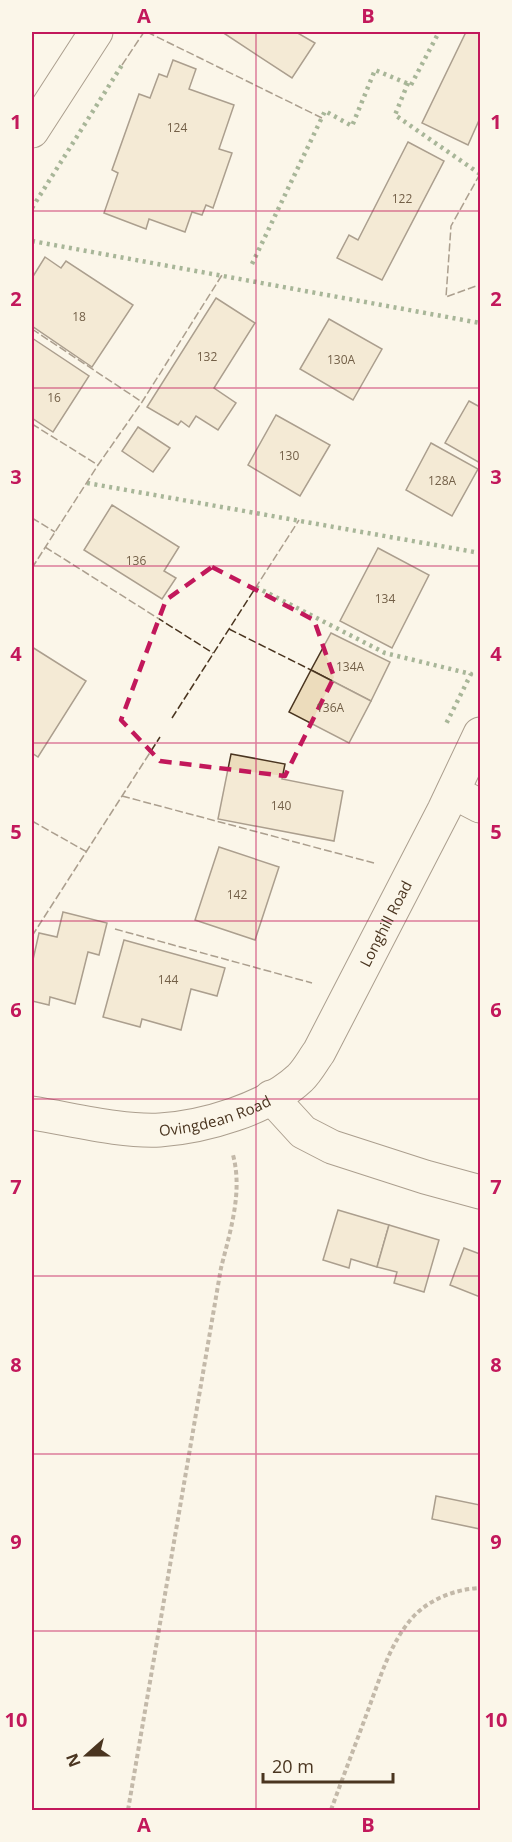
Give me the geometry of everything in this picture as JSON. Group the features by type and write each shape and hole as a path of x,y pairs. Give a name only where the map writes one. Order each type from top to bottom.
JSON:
{"street":[{"path":"32,131 96,32"},
{"name":"Longhill Road","path":"271,1097 287,1089 302,1076 319,1052 467,799 480,734"},
{"name":"Ovingdean Road","path":"32,1113 120,1128 159,1130 191,1126 224,1117 251,1109 271,1097 303,1132 332,1147 480,1192"}],"path":[{"path":"128,1810 221,1268 233,1222 238,1172 224,1117"},
{"path":"331,1810 382,1673 394,1645 408,1622 421,1609 448,1594 470,1588 480,1588"}],"highlighted area":[{"path":"212,567 314,620 334,677 285,776 160,761 121,720 166,600"}],"building":[{"path":"222,32 296,32 315,43 292,78"},
{"path":"466,32 480,32 480,118 468,145 422,123"},
{"path":"173,60 196,69 189,89 234,105 219,149 232,153 213,208 206,205 202,215 192,212 185,232 149,219 146,229 104,213 118,173 112,170 139,94 150,98 159,74 167,77"},
{"path":"408,142 444,161 382,280 337,258 349,235 358,240"},
{"path":"45,257 61,268 66,261 133,305 92,367 32,326 32,278"},
{"path":"216,298 255,323 214,388 236,403 218,430 196,416 189,427 181,421 178,425 147,407"},
{"path":"329,319 382,349 353,400 300,369"},
{"path":"32,338 89,376 53,432 32,418"},
{"path":"469,401 480,407 480,463 445,443"},
{"path":"276,415 330,445 300,496 248,465"},
{"path":"138,427 170,448 153,472 122,451"},
{"path":"431,443 478,469 452,516 406,490"},
{"path":"112,505 179,547 164,571 176,578 162,599 84,550"},
{"path":"378,548 429,575 392,648 340,621"},
{"path":"331,633 390,662 371,701 311,670"},
{"path":"32,647 86,681 38,757 32,753"},
{"path":"311,670 371,701 349,743 289,712"},
{"path":"231,754 285,764 282,779 343,791 334,841 218,819"},
{"path":"219,847 279,867 255,940 195,920"},
{"path":"63,912 107,923 99,955 88,952 75,1004 50,997 49,1005 32,1001 32,964 39,933 57,937"},
{"path":"124,940 225,968 217,996 191,989 181,1030 142,1019 140,1027 103,1017"},
{"path":"338,1210 389,1225 377,1267 351,1259 349,1268 323,1260"},
{"path":"389,1225 439,1240 424,1292 394,1283 397,1272 377,1267"},
{"path":"464,1248 480,1254 480,1297 450,1285"},
{"path":"436,1496 480,1505 480,1529 432,1519"}],"hedge":[{"path":"252,264 325,111 352,126 375,70 411,85 439,32"},
{"path":"32,208 122,65"},
{"path":"408,83 395,115 480,174"},
{"path":"32,241 480,323"},
{"path":"87,483 480,553"},
{"path":"256,587 385,653 471,674 446,724"}],"fence":[{"path":"122,65 144,32"},
{"path":"147,32 322,118"},
{"path":"480,174 451,226 446,297 479,285 480,287"},
{"path":"32,568 98,465 142,402 222,275"},
{"path":"32,329 142,402"},
{"path":"32,424 98,465"},
{"path":"32,518 55,532"},
{"path":"172,718 299,520"},
{"path":"45,547 213,653"},
{"path":"229,629 311,670"},
{"path":"32,936 160,737"},
{"path":"122,796 374,863"},
{"path":"32,821 87,852"},
{"path":"115,929 312,983"}]}
